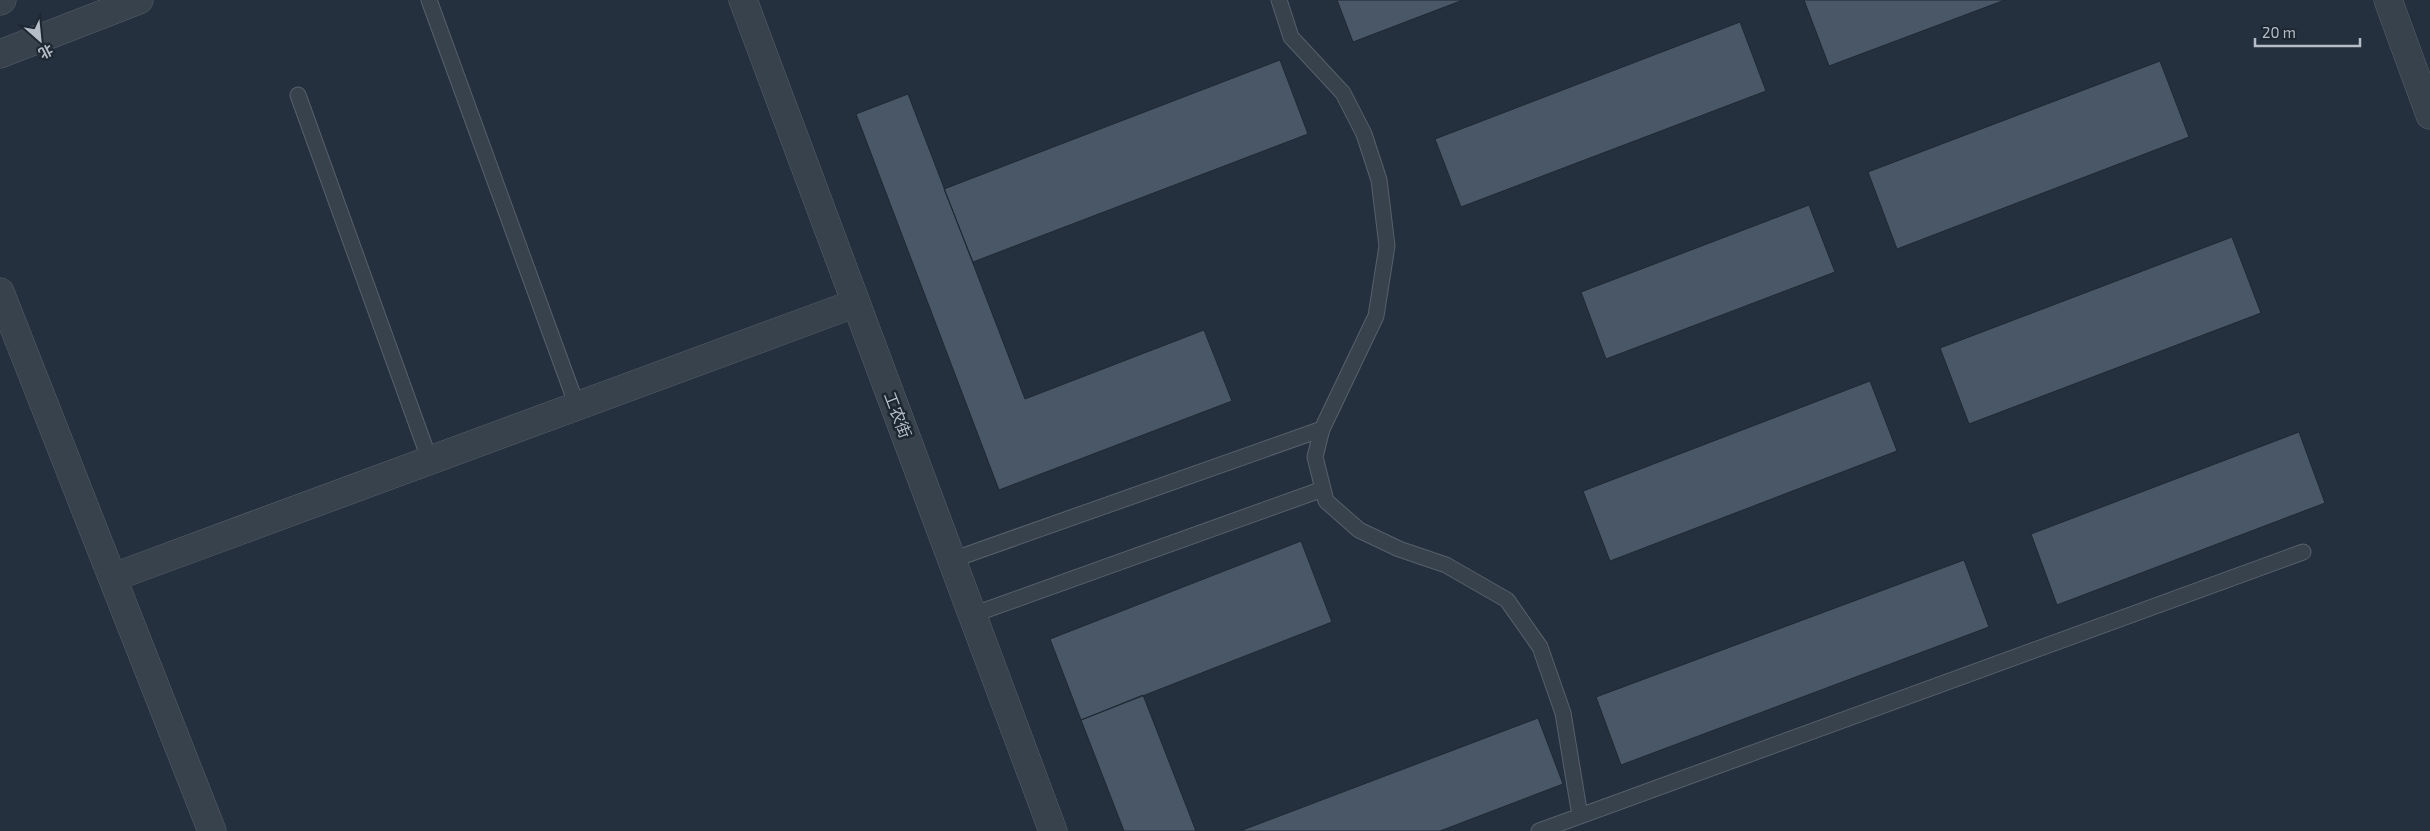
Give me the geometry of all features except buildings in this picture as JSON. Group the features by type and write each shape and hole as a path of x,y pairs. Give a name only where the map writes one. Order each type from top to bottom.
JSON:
{"street":[{"path":"0,54 139,0"},
{"name":"工农街","path":"742,0 1053,831"},
{"path":"2388,0 2430,115"},
{"path":"0,292 114,577 212,831"},
{"path":"114,577 856,303"}],"lane":[{"path":"429,0 577,406"},
{"path":"1279,0 1291,38 1343,93 1364,134 1379,180 1388,246 1376,316 1322,429 1315,458 1326,501 1360,530 1399,549 1446,565 1507,600 1540,647 1563,713 1580,816"},
{"path":"298,95 430,460"},
{"path":"952,560 1322,429"},
{"path":"972,615 1323,489"},
{"path":"1539,831 2303,552"}]}
